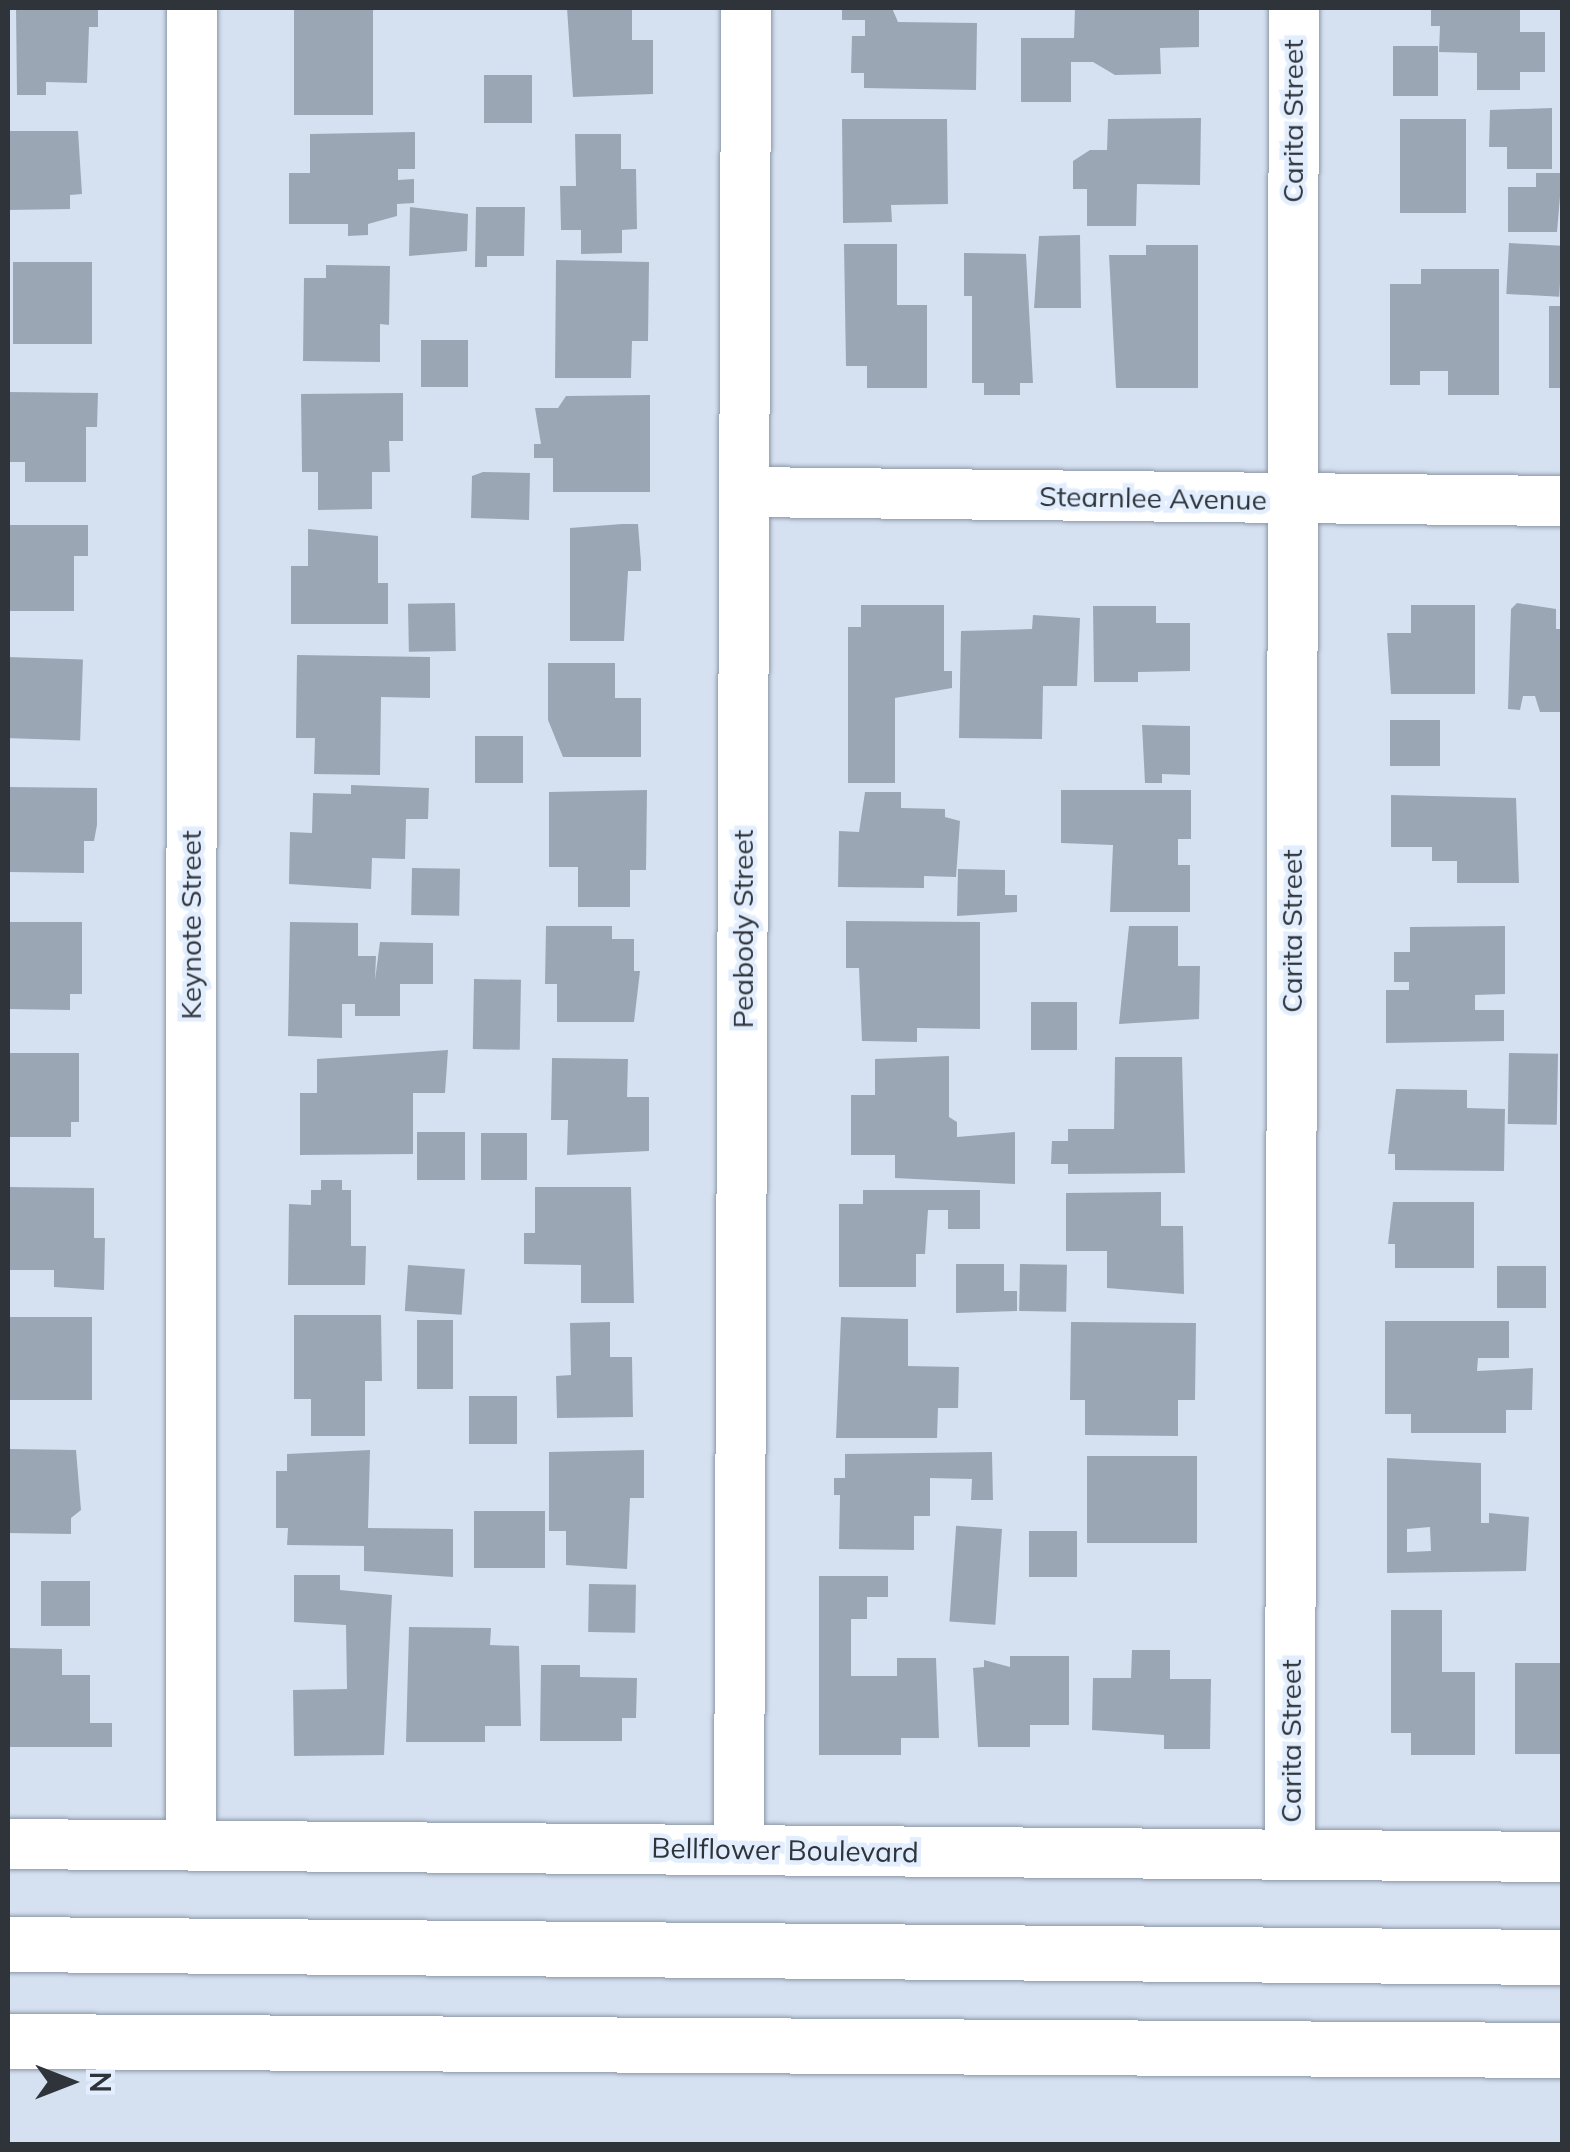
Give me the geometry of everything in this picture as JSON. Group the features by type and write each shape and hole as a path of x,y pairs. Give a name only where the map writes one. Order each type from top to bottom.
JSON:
{"main road":[{"path":"8,1944 1562,1957"},
{"path":"8,2041 1562,2050"}],"street":[{"name":"Keynote Street","path":"190,1844 192,8"},
{"name":"Peabody Street","path":"739,1850 746,8"},
{"name":"Carita Street","path":"1290,1856 1294,8"},
{"name":"Stearnlee Avenue","path":"744,492 1562,502"},
{"name":"Bellflower Boulevard","path":"8,1844 1562,1858"}],"building":[{"path":"16,8 98,8 98,27 89,27 87,83 46,82 46,95 17,95"},
{"path":"294,8 373,8 373,115 294,115"},
{"path":"567,8 632,8 632,40 653,40 653,94 573,97"},
{"path":"842,8 892,8 898,22 977,23 976,90 864,88 864,73 851,73 852,36 865,36 865,20 842,20"},
{"path":"1075,8 1199,8 1199,47 1160,48 1161,74 1115,75 1093,62 1071,62 1071,102 1021,102 1021,38 1074,38"},
{"path":"1431,8 1520,8 1520,32 1545,32 1545,72 1520,72 1520,90 1477,90 1477,53 1439,52 1440,26 1431,26"},
{"path":"1393,46 1438,46 1438,96 1393,96"},
{"path":"484,75 532,75 532,123 484,123"},
{"path":"1552,108 1552,169 1507,169 1507,147 1489,147 1490,110"},
{"path":"1201,118 1200,185 1137,184 1136,226 1087,226 1087,189 1073,189 1073,161 1090,150 1107,150 1108,119"},
{"path":"842,119 947,119 948,204 891,205 892,222 843,223"},
{"path":"1400,119 1466,119 1466,213 1400,213"},
{"path":"8,131 78,131 82,194 70,195 70,209 8,210"},
{"path":"415,132 415,169 398,169 398,180 414,179 414,203 397,204 397,216 368,224 368,235 348,236 348,224 289,224 289,173 310,173 310,134"},
{"path":"575,134 621,134 621,169 636,169 637,229 622,230 622,253 581,254 581,230 561,230 560,186 576,186"},
{"path":"1536,173 1562,173 1557,232 1508,232 1508,187 1536,187"},
{"path":"410,207 468,214 467,251 409,256"},
{"path":"476,207 525,207 524,256 487,256 487,267 475,267"},
{"path":"1080,235 1081,308 1034,308 1039,236"},
{"path":"1509,243 1562,246 1559,297 1506,294"},
{"path":"844,244 897,244 897,305 927,305 927,388 867,388 867,366 846,366"},
{"path":"1146,245 1198,245 1198,388 1116,388 1109,255 1146,255"},
{"path":"964,253 1026,254 1033,383 1020,383 1020,395 984,395 984,383 972,383 972,296 964,296"},
{"path":"556,260 649,262 648,341 632,341 631,378 555,378"},
{"path":"13,262 92,262 92,344 13,344"},
{"path":"326,265 390,266 389,325 380,324 380,362 303,361 304,278 326,278"},
{"path":"1421,269 1499,269 1499,395 1448,395 1448,371 1420,371 1420,385 1390,385 1390,284 1421,284"},
{"path":"1549,306 1562,306 1562,388 1549,388"},
{"path":"421,340 468,340 468,387 421,387"},
{"path":"8,392 98,393 97,427 86,427 86,482 25,482 25,462 8,462"},
{"path":"403,393 403,441 389,441 390,472 372,472 372,509 318,510 318,472 302,472 301,394"},
{"path":"650,395 650,492 553,492 553,458 534,458 534,444 541,444 535,408 558,408 566,396"},
{"path":"483,472 530,473 529,520 471,518 472,476"},
{"path":"638,524 641,562 641,571 628,571 624,641 570,641 570,528"},
{"path":"8,525 88,525 88,556 74,556 74,611 8,611"},
{"path":"308,529 378,536 378,583 388,583 388,624 291,624 291,566 308,566"},
{"path":"455,603 456,651 409,652 408,604"},
{"path":"1517,603 1556,609 1556,629 1562,629 1562,712 1540,712 1535,696 1523,696 1520,710 1508,709 1511,609"},
{"path":"861,605 944,605 944,671 952,671 952,688 895,698 895,783 848,783 848,627 861,627"},
{"path":"1411,605 1475,605 1475,694 1391,694 1387,633 1411,633"},
{"path":"1093,606 1156,606 1156,623 1190,623 1190,671 1138,672 1138,682 1094,682"},
{"path":"1033,615 1080,618 1077,686 1043,686 1042,739 959,738 961,631 1032,629"},
{"path":"297,655 430,657 430,698 381,697 380,775 314,774 315,738 296,738"},
{"path":"8,657 83,660 80,741 8,738"},
{"path":"548,663 615,663 615,698 641,698 641,757 563,757 548,720"},
{"path":"1390,720 1440,720 1440,766 1390,766"},
{"path":"1142,725 1190,726 1190,775 1162,774 1162,783 1145,783"},
{"path":"475,736 523,736 523,783 475,783"},
{"path":"351,785 429,788 428,819 406,819 405,859 372,858 371,889 289,884 290,832 312,833 313,793 351,794"},
{"path":"8,787 97,788 97,825 94,841 84,841 84,873 8,872"},
{"path":"647,790 646,870 630,870 630,907 578,907 578,867 549,867 549,792"},
{"path":"1061,790 1191,790 1191,839 1178,839 1178,865 1190,865 1190,912 1110,912 1113,845 1061,843"},
{"path":"865,792 901,792 901,808 945,809 945,817 960,821 956,877 924,876 924,888 838,887 839,831 859,832"},
{"path":"1391,795 1516,798 1519,883 1457,883 1457,861 1432,861 1432,847 1391,847"},
{"path":"412,868 460,869 459,916 411,915"},
{"path":"958,869 1005,870 1005,895 1017,895 1017,912 957,916"},
{"path":"846,921 980,922 980,1029 917,1028 917,1042 862,1041 859,968 846,968"},
{"path":"8,922 82,922 82,994 70,994 70,1010 8,1009"},
{"path":"290,922 358,923 358,956 376,956 375,980 380,942 433,943 433,984 400,984 400,1016 355,1016 355,1004 342,1004 342,1038 288,1036"},
{"path":"546,926 612,926 612,939 634,939 634,971 640,971 634,1022 557,1022 557,984 545,984"},
{"path":"1129,926 1178,926 1178,966 1200,966 1199,1019 1119,1024"},
{"path":"1505,926 1505,994 1475,995 1475,1010 1504,1010 1504,1041 1386,1043 1386,990 1409,990 1409,982 1394,982 1394,952 1410,952 1410,927"},
{"path":"474,979 521,980 520,1050 473,1049"},
{"path":"1031,1002 1077,1002 1077,1050 1031,1050"},
{"path":"448,1050 445,1093 413,1093 413,1154 300,1155 300,1093 317,1093 317,1059"},
{"path":"8,1053 79,1053 79,1122 71,1122 71,1137 8,1137"},
{"path":"1509,1053 1558,1054 1557,1125 1508,1124"},
{"path":"949,1056 949,1117 957,1122 957,1137 1015,1132 1015,1184 895,1178 895,1155 851,1155 851,1095 875,1095 875,1059"},
{"path":"1115,1057 1182,1057 1185,1173 1068,1174 1068,1164 1051,1164 1052,1141 1068,1141 1068,1129 1114,1129"},
{"path":"552,1058 628,1059 627,1097 649,1097 649,1151 567,1155 568,1120 551,1120"},
{"path":"1396,1089 1467,1090 1467,1108 1505,1109 1504,1171 1395,1170 1395,1154 1388,1154"},
{"path":"417,1132 465,1132 465,1180 417,1180"},
{"path":"481,1133 527,1133 527,1180 481,1180"},
{"path":"321,1180 342,1180 342,1190 351,1190 351,1246 366,1246 365,1285 288,1285 289,1204 311,1205 311,1190 321,1190"},
{"path":"8,1187 94,1188 94,1238 105,1238 104,1290 54,1287 54,1270 8,1270"},
{"path":"535,1187 631,1187 634,1303 581,1303 581,1265 524,1264 524,1233 535,1233"},
{"path":"863,1190 980,1190 980,1229 948,1229 948,1210 928,1210 925,1254 916,1254 916,1287 839,1287 839,1204 863,1204"},
{"path":"1161,1192 1161,1226 1183,1226 1184,1294 1107,1288 1107,1251 1066,1251 1066,1193"},
{"path":"1393,1202 1474,1202 1474,1268 1395,1268 1395,1244 1388,1244"},
{"path":"956,1264 1004,1264 1004,1291 1017,1291 1017,1311 956,1313"},
{"path":"1020,1264 1067,1265 1066,1312 1019,1311"},
{"path":"408,1265 465,1269 462,1315 405,1311"},
{"path":"1497,1266 1546,1266 1546,1308 1497,1308"},
{"path":"294,1315 381,1315 382,1381 365,1381 365,1436 311,1436 311,1399 294,1399"},
{"path":"8,1317 92,1317 92,1400 8,1400"},
{"path":"841,1317 908,1319 908,1366 959,1367 958,1408 938,1408 937,1438 836,1438"},
{"path":"417,1320 453,1320 453,1389 417,1389"},
{"path":"1385,1321 1509,1321 1509,1358 1478,1358 1477,1371 1533,1368 1532,1410 1506,1410 1506,1433 1411,1433 1411,1414 1385,1414"},
{"path":"610,1322 610,1357 632,1357 633,1417 557,1418 556,1376 571,1375 570,1323"},
{"path":"1071,1322 1196,1323 1195,1400 1178,1400 1178,1436 1085,1435 1085,1400 1070,1400"},
{"path":"469,1396 517,1396 517,1444 469,1444"},
{"path":"8,1449 76,1450 81,1510 71,1518 71,1534 8,1533"},
{"path":"370,1450 368,1528 453,1529 453,1577 364,1571 364,1546 287,1545 288,1528 276,1528 276,1471 287,1471 287,1454"},
{"path":"644,1450 644,1498 630,1498 627,1569 566,1565 566,1531 549,1531 549,1452"},
{"path":"992,1452 993,1500 971,1500 972,1479 930,1478 930,1516 914,1516 914,1550 839,1549 840,1495 834,1495 834,1478 845,1478 845,1454"},
{"path":"1087,1456 1197,1456 1197,1543 1087,1543"},
{"path":"1387,1458 1481,1463 1481,1523 1489,1523 1489,1513 1529,1517 1526,1571 1387,1573","holes":["1430,1527 1431,1551 1407,1552 1407,1529"]},
{"path":"474,1511 545,1511 545,1568 474,1568"},
{"path":"956,1526 1002,1529 995,1625 949,1622"},
{"path":"1029,1531 1077,1531 1077,1577 1029,1577"},
{"path":"294,1575 340,1575 340,1590 392,1595 384,1755 294,1756 293,1690 347,1689 346,1625 294,1622"},
{"path":"819,1576 888,1576 888,1597 867,1597 867,1619 851,1619 851,1676 897,1676 897,1658 936,1658 939,1738 901,1738 901,1755 819,1755"},
{"path":"41,1581 90,1581 90,1626 41,1626"},
{"path":"589,1584 636,1585 635,1633 588,1632"},
{"path":"1391,1610 1442,1610 1442,1672 1475,1672 1475,1755 1411,1755 1411,1733 1391,1733"},
{"path":"409,1627 491,1628 490,1645 519,1646 521,1726 485,1726 485,1742 406,1742"},
{"path":"8,1648 62,1649 62,1675 90,1675 90,1723 112,1723 112,1747 8,1747"},
{"path":"1132,1650 1170,1650 1170,1679 1211,1679 1210,1749 1164,1749 1164,1735 1092,1730 1093,1678 1131,1678"},
{"path":"1010,1656 1069,1656 1069,1725 1030,1725 1030,1747 978,1747 973,1668 984,1667 984,1660 1010,1667"},
{"path":"1515,1663 1562,1663 1562,1754 1515,1754"},
{"path":"541,1665 580,1665 580,1677 637,1678 636,1718 622,1718 622,1741 540,1741"}]}
